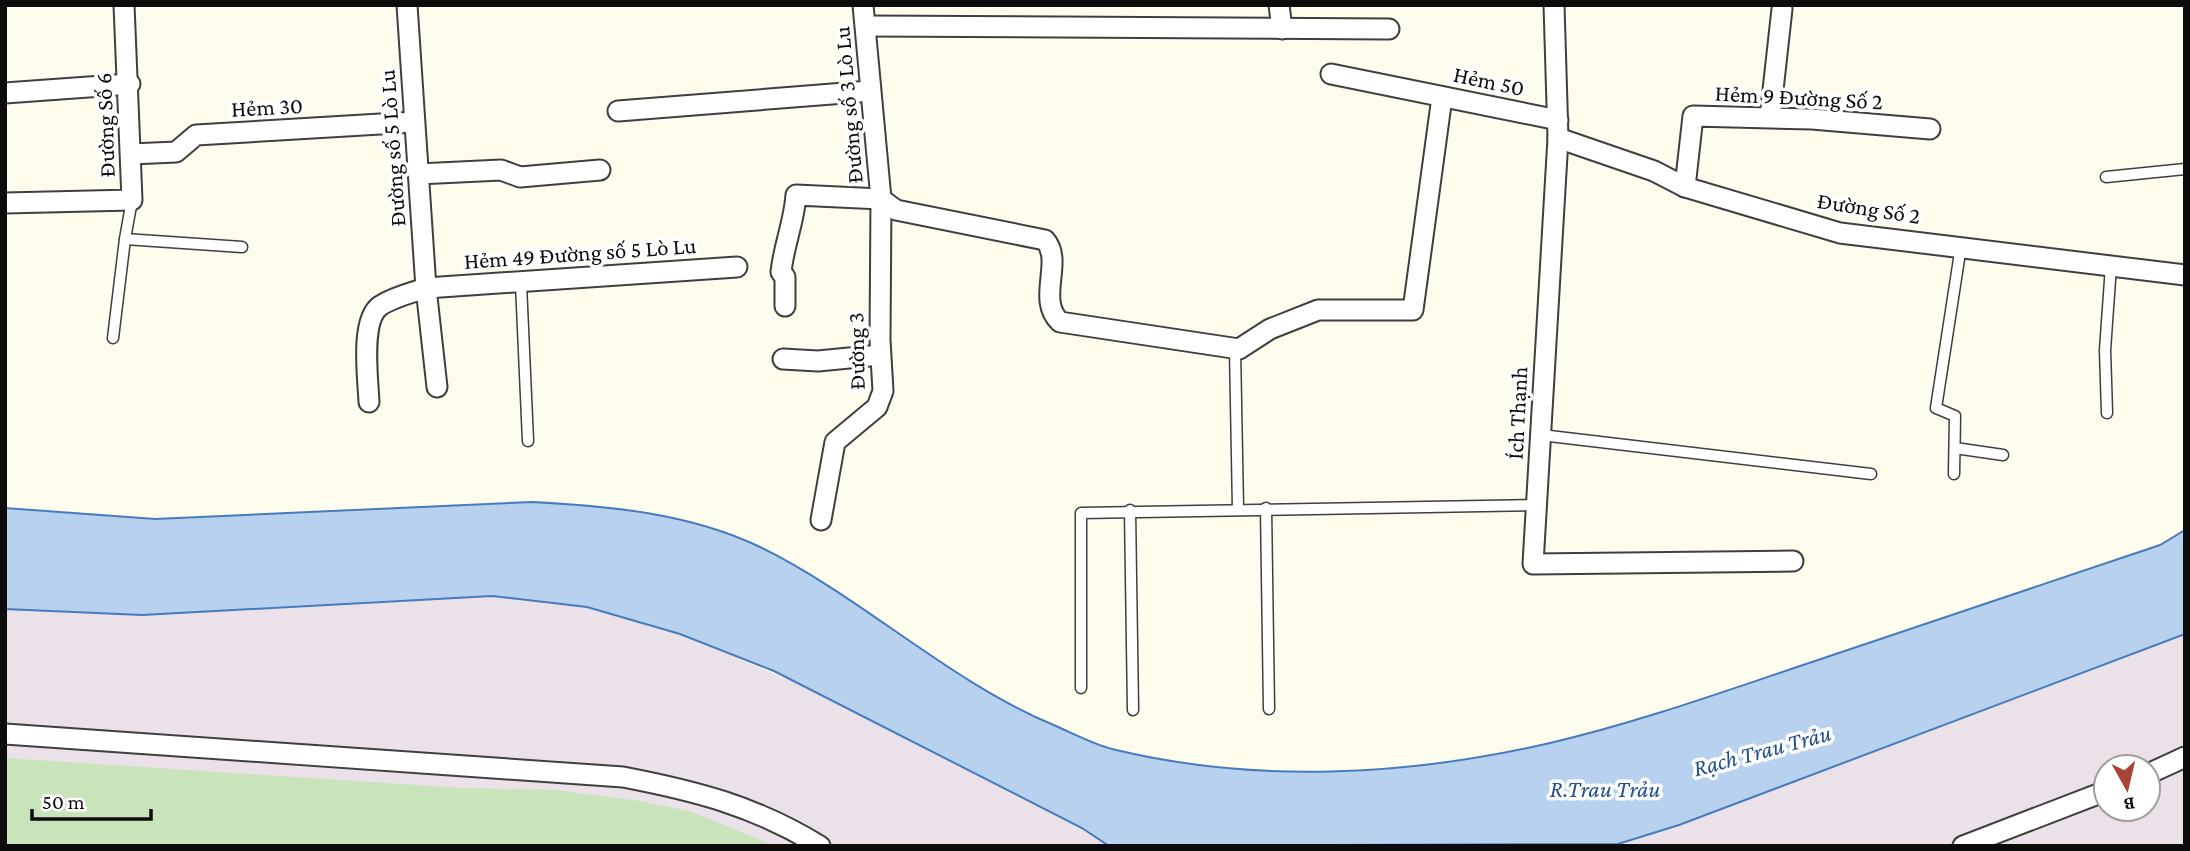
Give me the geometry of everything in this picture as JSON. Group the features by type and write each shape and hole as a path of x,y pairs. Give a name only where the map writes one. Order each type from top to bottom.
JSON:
{"street":[{"name":"Đường Số 6","path":"5,203 132,200 130,84 124,5"},
{"name":"Đường số 5 Lò Lu","path":"407,5 426,288 438,387"},
{"name":"Đường số 3 Lò Lu","path":"863,5 881,200"},
{"path":"1279,5 1282,29"},
{"name":"Ích Thạnh","path":"1554,5 1558,129 1533,564 1793,561"},
{"path":"1770,117 1782,9"},
{"path":"866,26 1389,29"},
{"name":"Hẻm 50","path":"1331,74 1411,89 1558,129"},
{"path":"5,93 130,84"},
{"path":"618,111 870,91"},
{"path":"785,306 785,277 781,272 785,239 793,226 796,195 881,200 897,210 1045,240 1051,249 1051,307 1060,322 1234,349 1270,329 1318,310 1413,310 1442,97"},
{"name":"Hẻm 9 Đường Số 2","path":"1685,187 1693,116 1770,117 1930,130"},
{"name":"Hẻm 30","path":"131,154 176,152 196,135 414,122"},
{"name":"Đường Số 2","path":"1558,129 1685,187 1840,233 1962,245 2185,275"},
{"path":"418,174 501,170 520,177 540,177 600,170"},
{"name":"Đường 3","path":"821,520 835,442 881,401 884,383 880,355 881,200"},
{"name":"Hẻm 49 Đường số 5 Lò Lu","path":"369,402 370,320 382,305 426,288 521,284 737,267"},
{"path":"783,359 818,361 880,355"},
{"path":"5,734 623,777 714,796 759,812 820,846"},
{"path":"2162,768 2185,757"},
{"path":"1963,846 2092,796"}],"lane":[{"path":"2106,177 2185,169"},
{"path":"113,338 132,200"},
{"path":"125,239 242,247"},
{"path":"1954,474 1955,416 1936,408 1962,245"},
{"path":"2107,412 2105,350 2111,266"},
{"path":"521,284 528,441"},
{"path":"1234,349 1238,509"},
{"path":"1541,435 1871,474"},
{"path":"1955,448 2003,454"},
{"path":"1081,688 1080,515 1089,510 1536,505"},
{"path":"1266,508 1269,709"},
{"path":"1130,510 1133,710"}],"shaded area":[{"path":"492,596 587,607 680,634 1183,846 5,846 5,609 142,615"},
{"path":"2185,634 2185,846 1606,846 1618,844"}],"green space":[{"path":"5,758 463,788 556,790 640,801 692,812 775,846 5,846"}],"water":[{"name":"R.Trau Trảu","path":"532,502 648,513 733,535 760,547 835,590 979,687 1017,708 1112,749 1221,767 1331,772 1387,769 1442,763 1550,743 1717,694 2160,545 2185,530 2185,634 1679,825 1618,844 1109,846 1082,828 774,671 680,634 587,607 492,596 142,615 5,609 5,508 155,519"}],"water label":[{"name":"Rạch Trau Trảu","path":"1762,750"}]}
